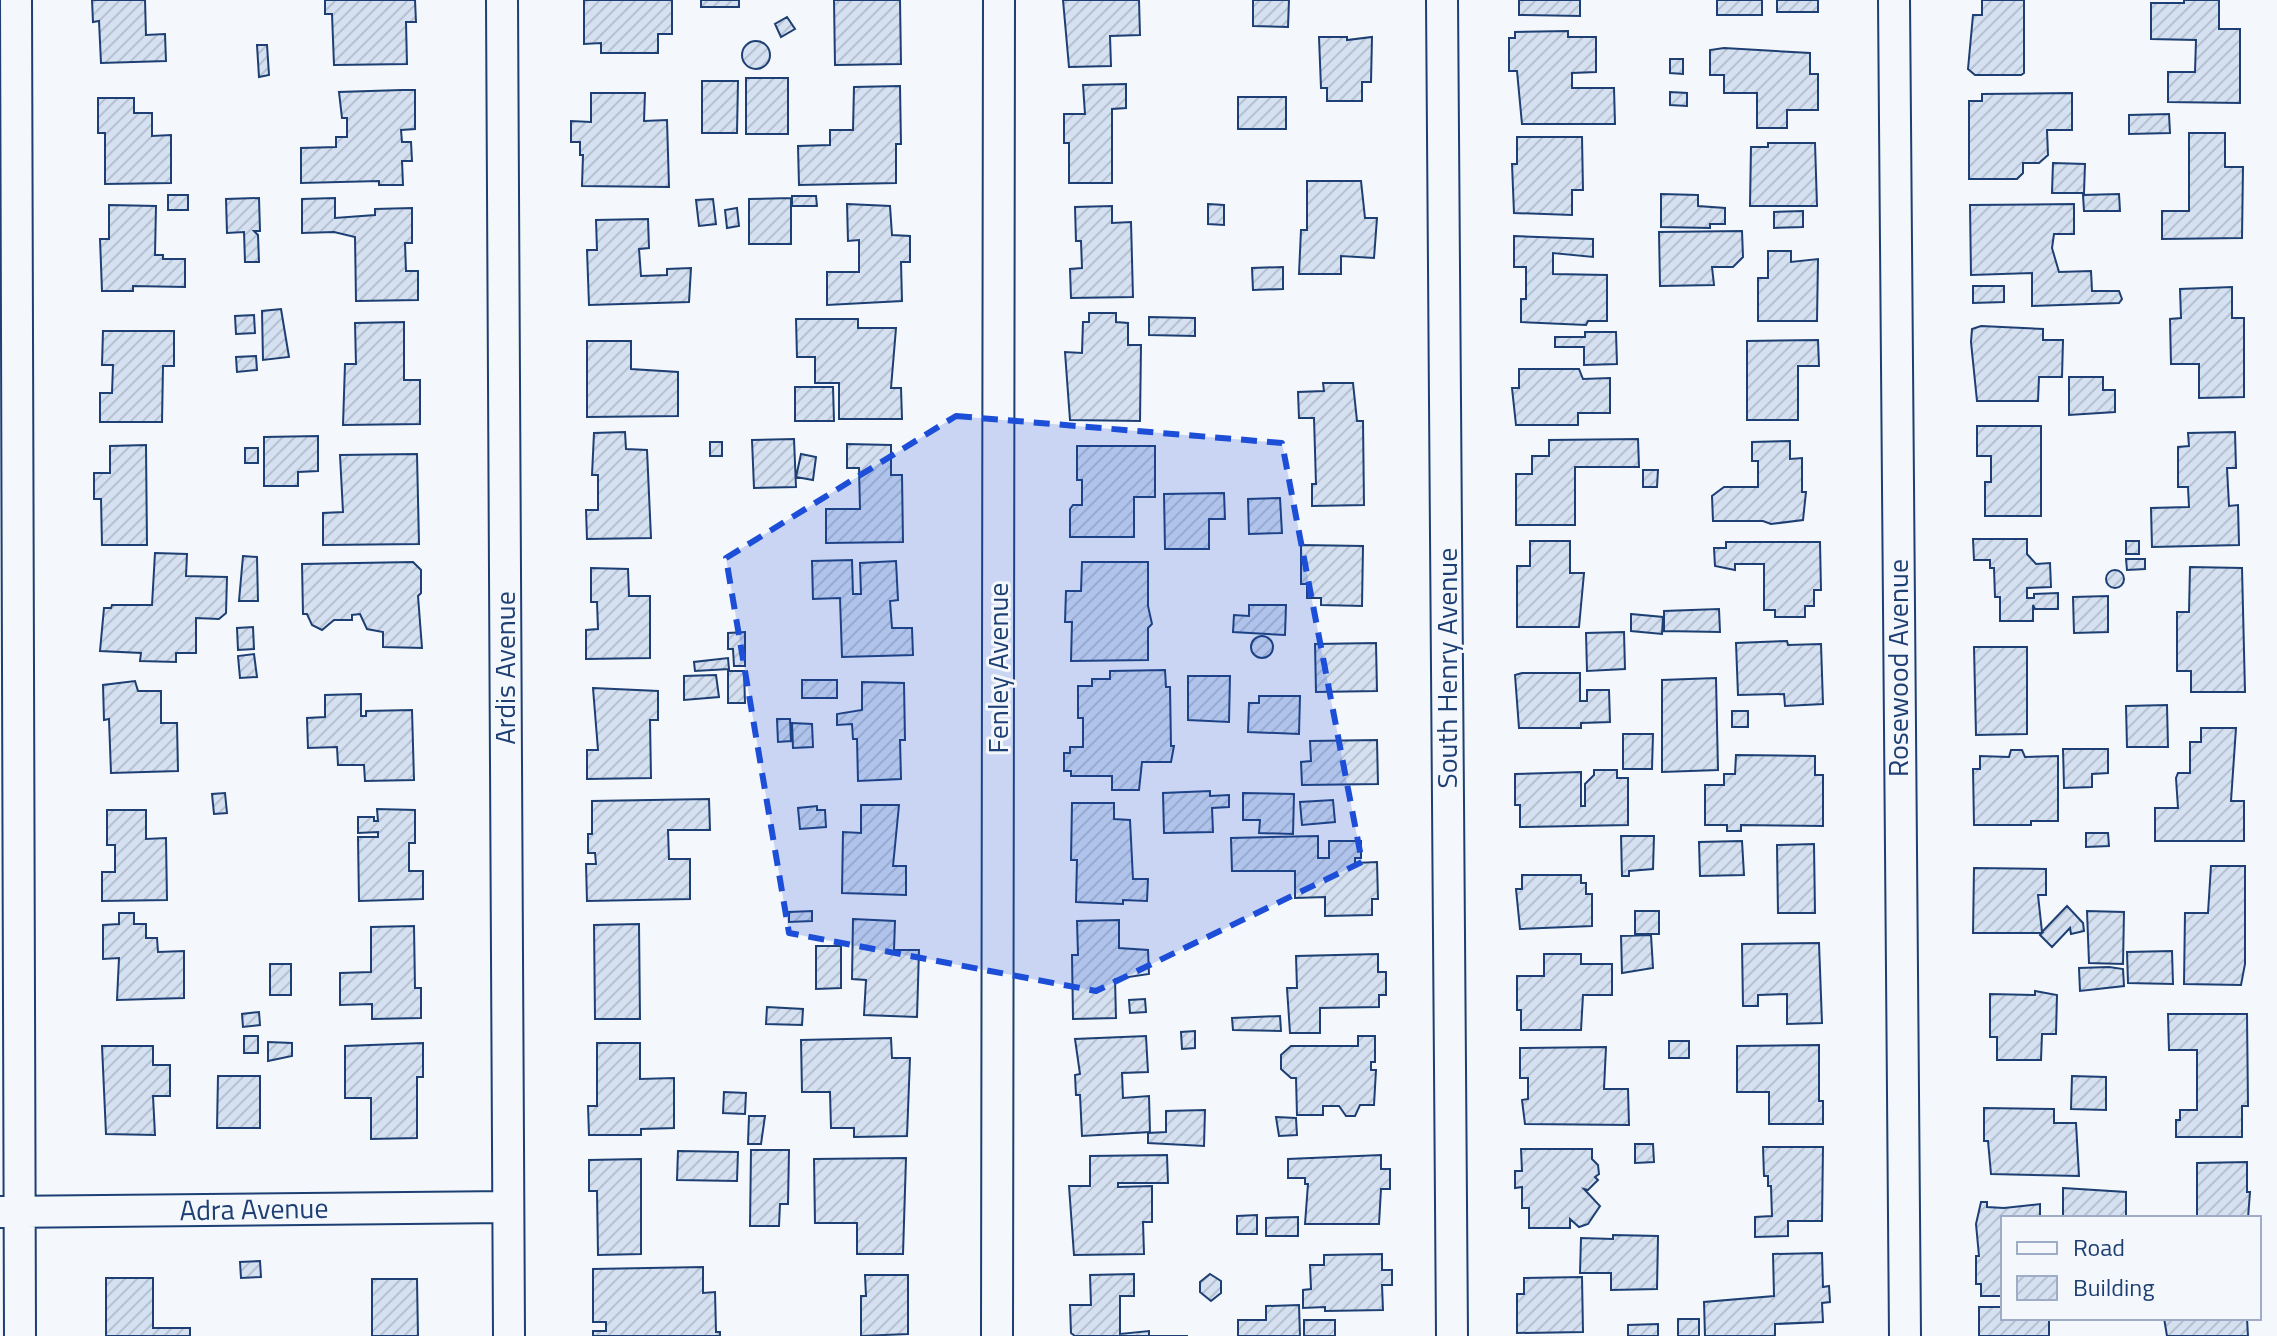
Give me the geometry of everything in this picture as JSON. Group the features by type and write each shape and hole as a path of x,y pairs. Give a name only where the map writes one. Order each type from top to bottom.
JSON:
{"street":[{"path":"16,0 9,1212 20,1336"},
{"name":"Ardis Avenue","path":"502,0 509,1336"},
{"name":"Fenley Avenue","path":"997,1336 999,0"},
{"name":"South Henry Avenue","path":"1442,0 1452,1336"},
{"name":"Rosewood Avenue","path":"1894,0 1905,1336"},
{"name":"Adra Avenue","path":"9,1212 508,1207"}],"highlighted area":[{"path":"956,416 1282,443 1362,862 1096,991 789,933 726,558"}],"building":[{"path":"92,0 145,0 146,35 165,34 166,61 101,63 99,21 93,22"},
{"path":"325,0 415,0 416,22 406,22 407,64 334,65 332,14 325,14"},
{"path":"584,0 672,0 672,34 658,34 658,53 601,53 601,43 584,44"},
{"path":"701,0 739,0 739,7 701,7"},
{"path":"834,0 900,0 901,64 835,65"},
{"path":"1063,0 1139,0 1140,35 1110,36 1111,66 1069,67"},
{"path":"1253,0 1289,0 1288,27 1253,26"},
{"path":"1519,0 1580,0 1580,16 1519,15"},
{"path":"1717,0 1762,0 1762,15 1717,15"},
{"path":"1777,0 1818,0 1818,12 1777,12"},
{"path":"1982,0 2024,0 2024,73 2021,75 1975,75 1968,69 1973,15 1982,15"},
{"path":"2184,0 2219,0 2219,29 2240,29 2240,103 2168,102 2168,72 2195,72 2196,40 2151,39 2151,3 2184,3"},
{"path":"787,17 795,29 781,37 775,24"},
{"path":"1568,31 1568,37 1596,37 1596,72 1572,73 1572,88 1614,88 1615,124 1522,124 1517,71 1509,71 1509,38 1515,38 1515,32"},
{"path":"1319,37 1347,37 1347,40 1372,37 1371,82 1362,82 1362,101 1327,101 1327,88 1321,88"},
{"path":"756,41 766,45 770,55 766,65 756,69 746,65 742,55 746,45"},
{"path":"257,45 267,45 269,75 259,77"},
{"path":"1724,48 1810,53 1810,74 1818,74 1818,110 1787,110 1787,128 1757,128 1757,93 1724,93 1724,75 1710,75 1710,50"},
{"path":"1670,59 1683,59 1683,74 1670,73"},
{"path":"746,78 788,78 788,134 746,134"},
{"path":"702,81 738,81 737,133 702,133"},
{"path":"1126,84 1126,108 1112,109 1112,183 1069,183 1069,143 1064,143 1064,114 1085,114 1083,85"},
{"path":"900,86 901,144 896,144 896,183 799,185 798,146 830,145 830,130 853,130 854,87"},
{"path":"415,90 415,129 401,130 402,142 411,142 412,161 402,161 403,185 379,185 379,181 301,183 301,148 336,147 336,137 347,137 347,118 342,118 339,92"},
{"path":"1670,92 1687,93 1687,106 1670,105"},
{"path":"591,93 645,93 644,121 667,120 669,187 582,186 583,155 580,155 580,142 571,142 571,121 591,122"},
{"path":"2072,93 2072,130 2047,130 2048,155 2039,163 2023,163 2023,173 2017,179 1969,179 1969,101 1982,101 1982,94"},
{"path":"1238,97 1286,97 1286,129 1238,129"},
{"path":"98,98 134,98 134,113 152,113 152,136 171,135 171,183 105,184 105,133 98,133"},
{"path":"2169,114 2170,133 2129,134 2129,115"},
{"path":"2189,133 2225,133 2225,167 2243,167 2242,238 2162,239 2162,211 2189,211"},
{"path":"1517,137 1582,137 1583,190 1572,190 1572,215 1514,213 1512,164 1517,164"},
{"path":"1768,143 1815,143 1817,206 1750,206 1751,147 1768,147"},
{"path":"2053,163 2085,164 2084,193 2052,193"},
{"path":"1307,181 1361,181 1365,218 1377,218 1374,258 1341,256 1341,274 1299,274 1301,230 1307,230"},
{"path":"1661,194 1698,195 1698,206 1725,208 1725,224 1710,224 1710,228 1661,227"},
{"path":"2119,194 2120,211 2084,211 2083,195"},
{"path":"168,195 188,195 188,210 168,210"},
{"path":"792,196 816,196 817,206 792,206"},
{"path":"259,198 260,231 254,231 258,235 259,262 245,262 244,232 227,233 226,199"},
{"path":"335,198 335,218 375,215 375,209 412,208 412,243 405,243 406,271 418,271 418,300 356,301 355,237 334,232 302,233 302,199"},
{"path":"791,198 791,244 749,244 749,199"},
{"path":"713,199 716,224 699,226 696,200"},
{"path":"847,204 890,206 892,235 910,236 910,262 901,262 902,301 827,305 827,272 859,272 859,240 848,241"},
{"path":"1208,204 1224,205 1224,225 1208,224"},
{"path":"2074,204 2074,234 2054,234 2052,248 2059,272 2091,271 2092,291 2119,291 2122,299 2119,303 2032,306 2032,273 1971,275 1970,205"},
{"path":"109,205 156,206 155,255 163,255 163,259 185,259 185,287 133,286 133,291 102,291 100,239 109,239"},
{"path":"1112,206 1112,223 1131,222 1133,297 1071,298 1070,269 1082,268 1081,241 1076,241 1075,207"},
{"path":"737,208 739,226 727,228 725,210"},
{"path":"1803,211 1803,227 1774,228 1774,212"},
{"path":"648,219 649,248 639,249 641,276 667,275 667,269 691,268 689,302 589,305 587,250 597,250 596,220"},
{"path":"1742,231 1743,257 1733,267 1712,267 1714,285 1660,286 1659,232"},
{"path":"1514,236 1593,239 1593,257 1553,253 1553,274 1607,275 1607,321 1588,321 1586,325 1521,322 1521,299 1526,299 1526,267 1514,267"},
{"path":"1768,251 1791,251 1791,262 1818,259 1817,321 1758,321 1758,278 1768,278"},
{"path":"1283,267 1283,289 1253,290 1252,268"},
{"path":"1973,286 2004,286 2004,302 1973,303"},
{"path":"2232,287 2232,318 2244,318 2244,397 2199,398 2199,364 2171,364 2170,319 2181,318 2180,289"},
{"path":"281,309 289,357 263,360 262,311"},
{"path":"1089,313 1116,313 1116,322 1128,323 1128,345 1141,345 1140,421 1070,420 1065,352 1082,353 1083,322 1089,322"},
{"path":"254,315 255,333 236,334 235,316"},
{"path":"1149,317 1195,318 1195,336 1149,335"},
{"path":"796,319 858,319 858,328 896,328 891,388 901,388 902,419 839,419 839,383 815,383 815,357 797,357"},
{"path":"404,322 404,380 420,380 420,424 343,425 345,364 356,364 355,323"},
{"path":"1981,326 2043,329 2043,340 2063,340 2062,377 2039,377 2038,401 1977,401 1971,342 1972,329"},
{"path":"103,331 174,331 174,366 163,366 162,422 100,422 100,393 112,393 113,365 102,365"},
{"path":"1585,332 1616,332 1617,364 1584,365 1584,347 1555,347 1555,337 1585,337"},
{"path":"1818,340 1819,366 1798,366 1798,420 1747,420 1747,341"},
{"path":"587,341 631,341 631,369 678,372 678,416 587,417"},
{"path":"256,356 257,370 237,372 236,357"},
{"path":"1519,369 1579,369 1583,379 1610,378 1610,413 1578,413 1578,425 1516,425 1512,388 1519,388"},
{"path":"2069,377 2103,377 2103,390 2115,390 2115,412 2069,415"},
{"path":"1323,383 1353,383 1357,421 1363,421 1364,505 1312,506 1312,484 1316,484 1314,418 1299,418 1298,392 1324,391"},
{"path":"795,387 833,387 834,421 795,421"},
{"path":"1977,426 2041,426 2041,516 1985,516 1985,482 1991,482 1991,456 1977,456"},
{"path":"625,432 626,449 647,450 651,538 587,539 586,510 598,510 598,475 592,475 594,433"},
{"path":"2235,432 2236,468 2227,468 2229,506 2238,505 2239,545 2152,547 2151,508 2189,507 2188,487 2178,487 2178,447 2189,446 2188,433"},
{"path":"318,436 318,471 298,472 298,486 264,486 264,437"},
{"path":"794,439 796,487 754,488 752,440"},
{"path":"1638,439 1639,467 1575,467 1575,525 1516,525 1516,474 1532,474 1532,456 1549,456 1549,440"},
{"path":"1790,441 1790,459 1802,458 1802,492 1806,492 1803,520 1771,524 1763,521 1713,521 1712,496 1724,487 1758,487 1758,461 1752,461 1752,442"},
{"path":"710,442 722,442 722,456 710,456"},
{"path":"847,444 891,445 891,475 902,475 903,542 826,543 826,509 860,509 859,468 847,468"},
{"path":"146,445 147,545 102,545 101,499 94,499 94,473 110,473 110,446"},
{"path":"1077,446 1155,446 1155,497 1134,497 1134,537 1070,537 1070,509 1073,505 1082,505 1082,480 1077,480"},
{"path":"245,448 258,448 258,463 245,463"},
{"path":"417,454 419,544 323,545 323,513 343,512 340,455"},
{"path":"801,454 816,457 813,480 796,477"},
{"path":"1643,470 1658,470 1657,487 1643,487"},
{"path":"1224,493 1225,519 1209,519 1209,549 1165,549 1164,494"},
{"path":"1280,498 1282,533 1249,534 1248,499"},
{"path":"1973,539 2027,539 2027,554 2036,564 2050,563 2051,587 2027,588 2027,598 2034,598 2034,594 2058,593 2058,609 2035,609 2033,605 2033,621 2000,621 2000,597 1995,597 1994,568 1990,568 1990,560 1974,560"},
{"path":"1530,541 1570,541 1570,573 1584,573 1579,627 1517,627 1517,566 1530,566"},
{"path":"2126,541 2139,541 2139,554 2126,554"},
{"path":"1726,542 1820,542 1821,590 1814,590 1814,606 1805,606 1805,617 1775,617 1775,610 1764,610 1764,564 1735,564 1735,570 1715,566 1714,548 1726,548"},
{"path":"1301,545 1363,546 1362,606 1321,605 1321,598 1307,598 1307,584 1301,584"},
{"path":"155,553 187,554 186,576 227,577 226,613 219,619 196,618 196,653 176,653 176,662 140,661 141,653 100,651 104,608 111,608 112,605 152,605"},
{"path":"243,556 257,557 258,601 239,601"},
{"path":"2126,559 2145,559 2145,569 2127,570"},
{"path":"852,560 853,594 861,594 860,563 896,561 898,600 890,601 892,628 912,628 913,655 842,657 840,598 813,599 812,561"},
{"path":"413,562 421,570 421,593 418,596 422,648 383,647 383,632 367,629 360,614 352,615 352,620 334,620 322,630 312,625 307,614 303,614 302,564"},
{"path":"1082,562 1148,562 1148,606 1152,624 1148,628 1148,660 1071,661 1072,622 1065,622 1066,591 1081,591"},
{"path":"2190,567 2242,568 2245,692 2191,692 2191,671 2177,671 2177,612 2189,612"},
{"path":"591,568 628,569 629,596 650,596 650,658 586,659 586,630 598,629 597,602 591,602"},
{"path":"2115,570 2124,579 2115,588 2106,579"},
{"path":"2108,596 2108,632 2074,633 2073,597"},
{"path":"1249,605 1286,605 1285,635 1233,632 1234,615 1249,616"},
{"path":"1719,609 1720,632 1664,631 1664,611"},
{"path":"1631,614 1663,617 1662,634 1631,631"},
{"path":"253,627 254,649 238,650 237,628"},
{"path":"745,632 745,666 734,666 733,649 728,649 728,633"},
{"path":"1624,632 1625,669 1587,671 1586,633"},
{"path":"1262,636 1270,639 1273,647 1270,655 1262,658 1254,655 1251,647 1254,639"},
{"path":"1787,641 1788,645 1821,644 1823,704 1785,706 1784,694 1738,695 1736,643"},
{"path":"1376,643 1377,691 1316,692 1315,644"},
{"path":"1974,647 2027,647 2027,734 1976,735"},
{"path":"254,654 257,677 240,678 238,656"},
{"path":"728,658 729,669 695,671 694,662"},
{"path":"1165,670 1166,687 1170,687 1171,746 1174,746 1171,762 1142,762 1139,790 1112,790 1112,776 1071,776 1071,771 1064,771 1064,753 1070,753 1070,747 1083,747 1083,718 1078,718 1078,686 1092,686 1092,679 1110,679 1110,671"},
{"path":"728,671 744,671 745,703 728,703"},
{"path":"1580,673 1580,701 1587,701 1587,690 1609,690 1610,722 1581,723 1581,728 1519,728 1515,675"},
{"path":"716,675 719,697 684,700 684,676"},
{"path":"1188,676 1230,676 1229,722 1188,720"},
{"path":"1716,678 1718,770 1662,772 1662,680"},
{"path":"802,680 837,680 837,698 802,698"},
{"path":"135,681 138,691 161,691 161,723 177,723 178,771 111,773 109,719 104,720 103,685"},
{"path":"862,682 904,683 905,740 900,740 901,779 858,781 857,739 853,739 852,724 837,725 837,714 862,710"},
{"path":"593,688 658,691 658,720 650,720 651,778 587,779 587,750 598,750"},
{"path":"361,694 361,716 366,716 366,711 412,710 414,780 365,781 364,765 338,765 337,747 308,748 307,718 325,717 325,695"},
{"path":"1259,696 1300,696 1299,734 1248,732 1249,703 1259,703"},
{"path":"2167,705 2168,747 2127,747 2126,706"},
{"path":"1732,711 1748,711 1748,727 1732,727"},
{"path":"777,719 790,719 791,741 778,742"},
{"path":"792,723 812,724 813,747 793,748"},
{"path":"2201,728 2236,728 2231,801 2244,801 2244,841 2155,841 2155,808 2178,808 2176,778 2178,773 2190,773 2190,742 2201,742"},
{"path":"1623,734 1653,734 1652,769 1623,769"},
{"path":"1377,740 1378,784 1302,785 1301,762 1311,761 1310,741"},
{"path":"2063,749 2108,749 2108,773 2092,774 2092,787 2064,788"},
{"path":"2011,750 2022,750 2025,757 2058,756 2058,821 2031,821 2031,825 1974,825 1973,769 1980,769 1980,756 2009,757"},
{"path":"1736,755 1815,756 1815,775 1823,775 1823,826 1741,825 1741,831 1727,831 1727,825 1705,825 1705,785 1724,785 1724,774 1735,774"},
{"path":"1594,770 1617,770 1617,778 1628,778 1628,825 1520,827 1520,805 1515,805 1515,774 1581,772 1581,806 1585,806 1585,784 1594,775"},
{"path":"1210,791 1210,796 1229,795 1229,807 1212,808 1213,832 1164,833 1163,793"},
{"path":"225,793 227,813 214,814 212,794"},
{"path":"1243,793 1294,794 1293,834 1259,833 1260,820 1243,820"},
{"path":"709,799 710,830 668,830 669,859 690,859 690,899 587,901 586,864 596,864 595,853 588,853 588,834 592,834 592,801"},
{"path":"1333,800 1335,822 1302,825 1300,802"},
{"path":"1072,803 1114,803 1114,819 1130,820 1133,879 1148,879 1147,901 1123,900 1123,904 1076,902 1077,860 1071,860"},
{"path":"861,805 899,805 893,866 906,866 906,895 842,893 843,832 861,833"},
{"path":"817,806 817,810 825,810 826,827 800,829 798,808"},
{"path":"377,809 415,810 415,843 409,843 409,871 423,871 423,899 359,901 358,837 378,837 378,832 358,833 358,817 374,817 374,821 378,821"},
{"path":"107,810 146,810 146,839 166,838 167,900 102,901 102,872 115,872 115,845 107,845"},
{"path":"2086,833 2108,833 2109,846 2086,847"},
{"path":"1318,836 1318,858 1329,858 1329,841 1361,841 1361,858 1355,858 1355,863 1377,862 1378,899 1372,899 1372,915 1325,916 1325,897 1295,898 1295,871 1232,871 1231,838"},
{"path":"1621,836 1654,836 1653,869 1629,871 1629,876 1622,876"},
{"path":"1742,841 1744,875 1700,876 1699,842"},
{"path":"1814,844 1815,913 1778,913 1777,845"},
{"path":"2211,866 2245,866 2245,964 2241,985 2184,984 2185,913 2208,913"},
{"path":"1974,868 2046,869 2046,895 2038,895 2042,932 2067,906 2083,923 2084,931 2071,934 2070,928 2052,947 2040,935 2042,933 1973,933"},
{"path":"1522,875 1581,875 1581,883 1586,883 1586,894 1592,894 1592,926 1520,929 1516,889 1522,889"},
{"path":"812,911 812,921 789,922 789,912"},
{"path":"1635,911 1659,911 1659,934 1635,934"},
{"path":"2087,911 2124,912 2123,964 2089,963"},
{"path":"119,913 134,913 134,924 146,924 146,938 157,938 158,952 184,951 184,998 117,1000 119,958 103,959 103,925 119,924"},
{"path":"853,919 895,921 894,950 919,950 917,1017 864,1015 866,980 852,979"},
{"path":"1119,920 1119,948 1148,950 1149,974 1115,979 1116,1018 1073,1019 1072,955 1078,955 1077,921"},
{"path":"639,924 640,1019 595,1019 594,925"},
{"path":"414,926 415,988 421,988 421,1018 372,1019 372,1004 340,1005 340,973 371,972 371,927"},
{"path":"1651,935 1653,968 1622,973 1621,936"},
{"path":"1819,943 1822,1023 1787,1024 1787,994 1758,995 1758,1006 1743,1006 1742,944"},
{"path":"816,946 841,946 841,988 816,989"},
{"path":"2172,951 2173,984 2128,983 2127,952"},
{"path":"1378,954 1378,972 1386,972 1386,995 1379,995 1379,1007 1320,1008 1320,1033 1290,1033 1287,988 1297,988 1296,956"},
{"path":"1544,954 1581,954 1581,964 1612,964 1612,995 1583,995 1581,1030 1521,1030 1521,1010 1517,1010 1517,976 1544,976"},
{"path":"270,964 291,964 291,995 270,995"},
{"path":"2079,968 2123,969 2124,986 2080,991"},
{"path":"2035,991 2057,995 2056,1034 2042,1034 2041,1060 1997,1060 1997,1037 1990,1037 1990,994 2035,995"},
{"path":"1145,999 1146,1012 1130,1013 1129,1000"},
{"path":"767,1007 803,1009 802,1025 766,1024"},
{"path":"259,1012 260,1025 243,1027 242,1014"},
{"path":"2168,1014 2247,1014 2248,1106 2242,1106 2242,1137 2176,1137 2176,1120 2180,1120 2180,1110 2197,1110 2197,1050 2169,1050"},
{"path":"1280,1016 1281,1031 1233,1030 1232,1018"},
{"path":"1195,1031 1195,1048 1182,1049 1181,1032"},
{"path":"244,1036 258,1036 258,1053 244,1053"},
{"path":"1146,1036 1148,1072 1122,1073 1123,1098 1149,1096 1150,1132 1082,1136 1080,1095 1076,1095 1075,1075 1080,1074 1075,1039"},
{"path":"1358,1036 1375,1036 1375,1062 1371,1062 1371,1070 1376,1070 1374,1105 1360,1105 1355,1116 1346,1116 1339,1106 1323,1106 1323,1115 1297,1115 1296,1078 1291,1078 1281,1069 1281,1055 1291,1046 1358,1046"},
{"path":"891,1038 892,1058 910,1058 907,1136 854,1137 854,1128 831,1128 830,1092 802,1092 801,1040"},
{"path":"1669,1041 1689,1041 1689,1058 1669,1058"},
{"path":"268,1042 292,1043 292,1056 268,1061"},
{"path":"423,1043 423,1077 417,1077 417,1138 371,1139 371,1098 345,1098 345,1046"},
{"path":"597,1043 640,1043 640,1079 674,1078 674,1128 641,1129 641,1135 589,1135 588,1106 597,1106"},
{"path":"1819,1045 1819,1101 1823,1101 1823,1124 1769,1124 1769,1092 1737,1092 1737,1046"},
{"path":"102,1046 153,1046 153,1065 170,1065 170,1096 153,1096 155,1135 106,1134"},
{"path":"1606,1047 1604,1089 1628,1089 1629,1125 1525,1124 1522,1100 1528,1099 1528,1078 1520,1078 1520,1048"},
{"path":"218,1076 260,1076 260,1128 217,1128"},
{"path":"2072,1076 2106,1077 2106,1110 2071,1109"},
{"path":"724,1092 746,1093 745,1114 723,1113"},
{"path":"1984,1108 2054,1109 2054,1123 2076,1123 2079,1176 1991,1174 1988,1141 1984,1141"},
{"path":"1205,1110 1204,1146 1148,1143 1148,1133 1166,1132 1166,1111"},
{"path":"749,1116 765,1116 761,1144 748,1144"},
{"path":"1276,1117 1296,1118 1297,1135 1279,1136"},
{"path":"1635,1144 1653,1144 1654,1162 1635,1163"},
{"path":"1763,1147 1823,1147 1822,1221 1788,1221 1788,1236 1755,1237 1755,1217 1772,1216 1771,1186 1768,1186 1768,1176 1764,1176"},
{"path":"1521,1149 1592,1149 1592,1159 1598,1165 1599,1174 1595,1177 1598,1180 1588,1190 1584,1189 1600,1206 1588,1224 1579,1227 1570,1219 1570,1228 1529,1228 1529,1208 1522,1208 1522,1187 1515,1188 1515,1171 1522,1171"},
{"path":"751,1150 789,1150 788,1204 780,1204 779,1226 750,1226"},
{"path":"678,1151 738,1152 737,1181 677,1180"},
{"path":"1167,1155 1168,1183 1118,1183 1118,1187 1152,1186 1152,1222 1143,1222 1144,1254 1074,1255 1069,1186 1090,1186 1090,1156"},
{"path":"1381,1155 1381,1169 1390,1169 1390,1189 1381,1189 1379,1224 1305,1224 1308,1184 1305,1184 1305,1178 1288,1178 1288,1159"},
{"path":"906,1158 903,1254 857,1254 857,1223 815,1223 814,1159"},
{"path":"641,1159 641,1254 598,1255 597,1191 589,1191 589,1160"},
{"path":"2247,1162 2248,1216 2197,1216 2197,1163"},
{"path":"2063,1188 2126,1192 2126,1216 2063,1216"},
{"path":"1981,1202 1987,1202 1987,1207 2004,1208 2040,1204 2040,1216 2001,1216 2001,1296 1981,1296 1981,1284 1976,1284 1976,1256 1979,1256 1976,1224"},
{"path":"1257,1215 1257,1234 1237,1234 1237,1216"},
{"path":"1298,1217 1298,1236 1266,1236 1266,1218"},
{"path":"1613,1235 1658,1236 1657,1289 1611,1290 1611,1273 1580,1273 1581,1238 1613,1239"},
{"path":"1822,1253 1823,1287 1829,1286 1830,1302 1822,1303 1823,1322 1775,1324 1775,1336 1705,1336 1704,1302 1774,1296 1773,1254"},
{"path":"1382,1254 1382,1270 1392,1270 1392,1285 1382,1285 1383,1310 1325,1311 1325,1307 1303,1308 1303,1290 1311,1289 1310,1265 1324,1265 1324,1255"},
{"path":"260,1261 261,1277 241,1278 240,1262"},
{"path":"703,1267 703,1293 715,1292 716,1332 720,1332 720,1336 593,1336 593,1331 606,1331 606,1322 593,1322 593,1269"},
{"path":"1134,1274 1134,1296 1120,1296 1120,1334 1149,1331 1149,1336 1075,1336 1071,1333 1070,1305 1091,1305 1090,1275"},
{"path":"1210,1274 1221,1281 1221,1293 1211,1301 1200,1292 1200,1282"},
{"path":"865,1275 908,1275 908,1334 861,1336 861,1296 866,1296"},
{"path":"1582,1277 1583,1332 1517,1333 1517,1294 1524,1294 1524,1278"},
{"path":"106,1278 153,1278 153,1328 190,1328 190,1336 106,1336"},
{"path":"372,1279 417,1279 418,1336 372,1336"},
{"path":"1299,1305 1300,1336 1238,1336 1238,1320 1266,1320 1266,1306"},
{"path":"1979,1307 2001,1307 2001,1320 2049,1320 2049,1336 1979,1336"},
{"path":"1678,1319 1699,1319 1699,1336 1678,1336"},
{"path":"1304,1320 1335,1320 1335,1336 1304,1336"},
{"path":"2164,1320 2247,1320 2248,1336 2167,1336"},
{"path":"1658,1324 1658,1336 1628,1336 1628,1325"}]}
